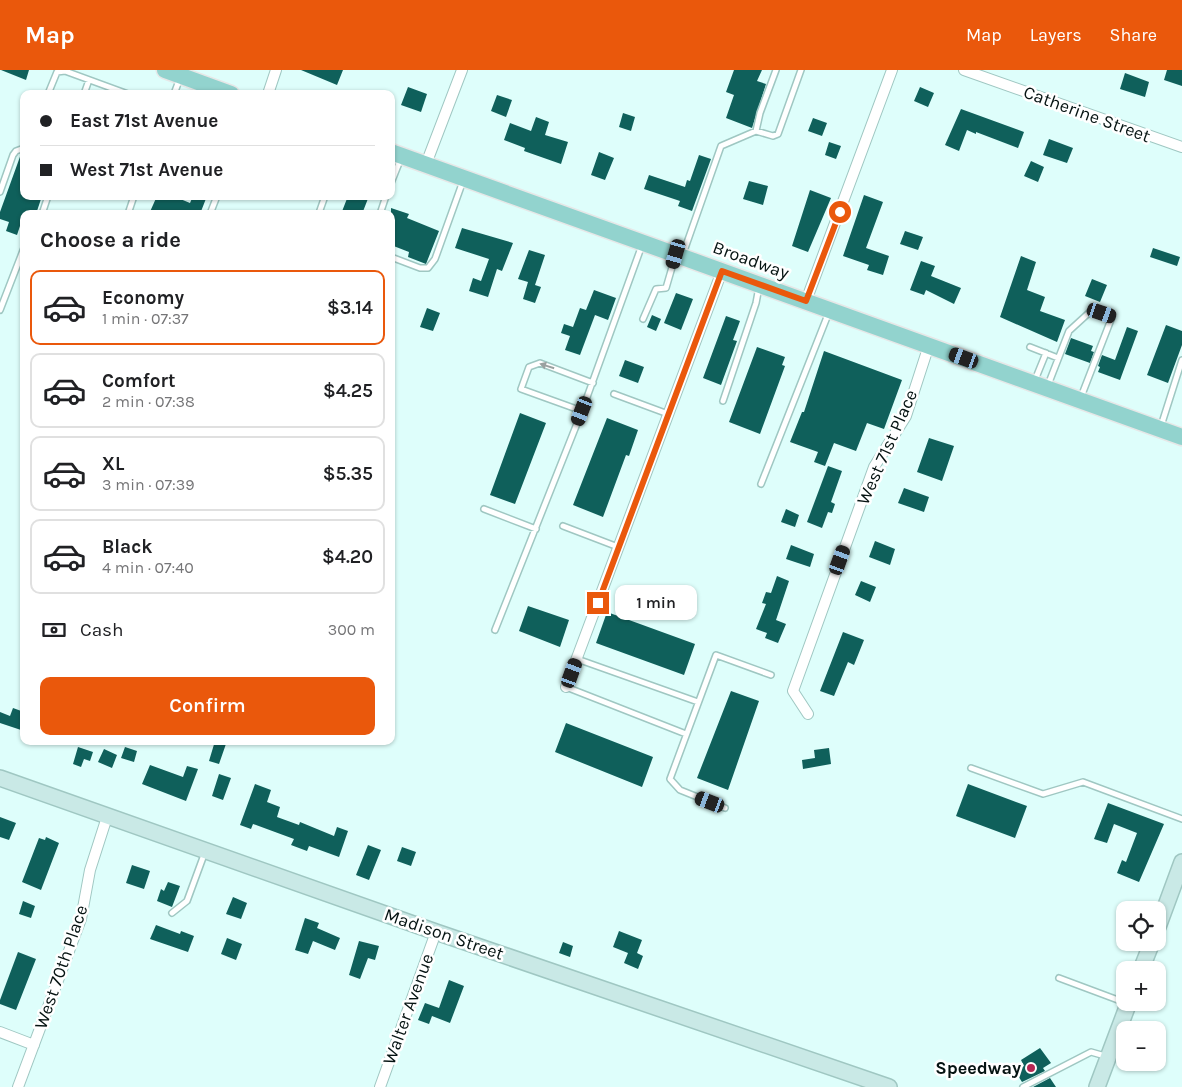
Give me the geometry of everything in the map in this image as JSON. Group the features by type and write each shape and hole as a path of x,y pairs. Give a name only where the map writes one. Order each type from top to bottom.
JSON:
{"main road":[{"path":"173,73 220,90"},
{"name":"Broadway","path":"396,153 1182,437"}],"street":[{"path":"269,90 276,70"},
{"path":"426,164 462,70"},
{"path":"806,301 892,70"},
{"name":"Catherine Street","path":"964,70 1182,148"},
{"path":"566,687 722,271"},
{"name":"West 71st Place","path":"808,714 793,690 874,467 906,416 929,346"},
{"name":"Madison Street","path":"0,778 436,932 889,1087"},
{"name":"West 70th Place","path":"18,1087 81,919 90,870 106,817"},
{"path":"1166,905 1182,862"},
{"name":"Walter Avenue","path":"380,1087 436,932"},
{"path":"1098,1087 1126,1011"},
{"path":"0,1032 34,1045"}],"lane":[{"path":"756,131 760,113 776,70"},
{"path":"642,319 656,289 666,288 721,146 756,131 773,136 778,134 801,70"},
{"path":"50,90 58,72 65,71 117,90"},
{"path":"173,73 174,90"},
{"path":"86,90 90,80"},
{"path":"0,192 13,156 16,151 20,150"},
{"path":"395,259 420,268 428,268 435,260 464,178"},
{"path":"495,630 582,411 643,242"},
{"path":"0,310 20,258"},
{"path":"723,401 756,303 759,284"},
{"path":"762,484 830,310"},
{"path":"1040,386 1058,358 1069,331 1092,310 1112,317 1080,400"},
{"path":"1030,347 1058,358"},
{"path":"1040,386 1046,353"},
{"path":"1160,429 1182,360"},
{"path":"582,411 521,389 529,367 540,363 593,382"},
{"path":"614,394 668,414"},
{"path":"484,509 536,529"},
{"path":"563,526 618,547"},
{"path":"725,808 680,790 670,779 716,655 771,675"},
{"path":"577,658 698,702"},
{"path":"566,687 686,734"},
{"path":"970,768 1043,794 1083,782 1182,819"},
{"path":"172,914 187,901 205,851"},
{"path":"1059,978 1116,999"},
{"path":"1023,1087 1091,1052 1109,1057"}],"building":[{"path":"1,70 29,70 26,80"},
{"path":"301,70 343,70 337,85"},
{"path":"734,70 762,70 757,81 766,84 752,128 726,118 734,95 726,92"},
{"path":"1167,70 1182,70 1182,86 1164,80"},
{"path":"1125,73 1149,82 1145,97 1120,89"},
{"path":"408,87 427,94 421,112 401,105"},
{"path":"920,87 934,93 928,107 914,101"},
{"path":"497,95 512,100 506,117 491,111"},
{"path":"961,109 1024,132 1018,148 967,130 959,151 945,145"},
{"path":"623,113 635,117 631,131 619,127"},
{"path":"536,117 549,122 545,135 568,142 561,164 524,151 525,148 504,140 510,123 531,131"},
{"path":"813,118 827,123 822,136 808,131"},
{"path":"1049,139 1073,148 1067,163 1043,155"},
{"path":"829,142 841,146 836,159 825,155"},
{"path":"599,152 614,158 605,180 591,175"},
{"path":"699,155 711,159 692,211 678,206 680,201 644,189 649,175 685,187 687,180 690,181"},
{"path":"20,157 20,200 41,200 37,210 20,210 20,226 17,235 6,231 9,222 0,219 0,212"},
{"path":"1031,161 1044,167 1038,182 1024,176"},
{"path":"749,181 768,186 763,205 743,199"},
{"path":"810,190 831,198 808,252 792,246"},
{"path":"864,195 883,202 866,248 889,256 883,275 867,270 869,265 843,256"},
{"path":"155,200 183,200 190,203 191,200 205,200 202,210 151,210"},
{"path":"346,200 367,200 364,210 343,210"},
{"path":"391,208 409,214 407,218 439,231 426,264 408,257 409,252 395,247 395,210 391,210"},
{"path":"462,228 513,243 502,271 497,269 488,297 469,291 473,278 481,281 489,259 455,248"},
{"path":"905,231 923,237 918,250 900,244"},
{"path":"1153,248 1180,257 1177,266 1150,257"},
{"path":"529,250 545,255 535,285 541,287 535,303 523,299 528,282 518,279"},
{"path":"1021,256 1036,262 1027,290 1045,297 1040,311 1065,320 1057,342 1000,317"},
{"path":"921,261 935,266 931,276 961,288 954,304 926,290 924,295 910,290"},
{"path":"1092,279 1107,285 1100,302 1085,296"},
{"path":"594,290 616,298 608,320 595,315 580,355 565,350 570,336 561,333 564,324 573,327 580,308 586,310"},
{"path":"676,293 693,299 681,330 664,323"},
{"path":"427,308 440,313 433,331 420,327"},
{"path":"652,315 661,319 656,331 647,327"},
{"path":"726,316 740,321 733,340 737,341 721,385 703,378"},
{"path":"1166,325 1182,331 1182,345 1168,383 1147,375"},
{"path":"1127,327 1138,331 1120,380 1098,372 1102,355 1115,360"},
{"path":"1071,338 1093,346 1091,351 1094,352 1090,363 1065,354"},
{"path":"757,347 785,357 782,365 785,366 760,434 729,422"},
{"path":"824,351 902,380 884,429 867,423 856,451 834,443 825,466 814,462 818,452 790,442 802,412 804,412"},
{"path":"625,360 644,367 638,383 619,376"},
{"path":"520,413 546,423 515,504 490,495"},
{"path":"607,418 638,430 629,456 626,455 603,517 573,505"},
{"path":"929,438 954,446 942,481 917,472"},
{"path":"828,466 842,471 831,502 835,504 832,513 828,512 822,528 807,522"},
{"path":"904,488 929,497 924,512 898,503"},
{"path":"786,509 799,515 795,527 781,522"},
{"path":"875,541 895,549 890,565 869,557"},
{"path":"791,545 814,554 810,567 786,559"},
{"path":"777,576 789,581 776,620 786,624 778,643 765,638 767,633 756,629 766,604 762,603 766,592 771,593"},
{"path":"861,581 876,587 870,602 855,595"},
{"path":"528,606 569,620 560,647 519,631"},
{"path":"607,612 695,644 684,675 596,643"},
{"path":"843,632 864,640 854,665 848,662 834,696 820,691"},
{"path":"731,691 759,701 728,790 697,778"},
{"path":"13,708 20,711 20,730 0,723 0,712 10,716"},
{"path":"566,723 653,757 642,787 555,752"},
{"path":"214,745 226,745 219,764 209,761"},
{"path":"78,747 93,752 90,761 84,759 81,767 73,764"},
{"path":"125,747 137,751 134,762 121,758"},
{"path":"829,748 831,764 803,769 802,760 815,758 814,750"},
{"path":"104,749 117,755 112,768 98,762"},
{"path":"150,765 183,777 187,766 198,769 186,801 142,784"},
{"path":"219,774 231,778 223,800 212,796"},
{"path":"255,784 271,790 267,802 280,807 277,817 299,825 300,822 334,836 337,827 348,831 339,857 309,846 307,851 291,845 294,839 253,824 251,829 240,825"},
{"path":"968,784 1027,806 1015,838 956,816"},
{"path":"1108,803 1164,824 1139,882 1117,873 1122,860 1126,862 1137,833 1114,824 1107,843 1094,839"},
{"path":"0,817 16,823 9,840 0,837"},
{"path":"46,837 59,843 41,890 22,882 39,838 45,840"},
{"path":"368,845 381,850 369,880 356,875"},
{"path":"402,847 416,852 411,866 397,861"},
{"path":"132,865 150,871 144,889 126,883"},
{"path":"168,882 180,886 172,907 157,901 161,889 164,891"},
{"path":"233,897 247,903 241,919 226,914"},
{"path":"23,901 35,906 31,918 19,914"},
{"path":"305,918 319,923 317,928 340,938 335,950 313,941 308,954 295,950"},
{"path":"156,925 180,934 181,931 194,936 188,952 150,939"},
{"path":"619,931 642,940 637,953 643,956 638,969 624,963 628,953 613,947"},
{"path":"227,938 242,944 236,960 221,954"},
{"path":"359,941 379,946 375,960 368,958 360,979 349,975"},
{"path":"563,942 573,946 570,957 559,953"},
{"path":"18,952 36,959 16,1010 0,1004 0,1000"},
{"path":"449,980 464,986 450,1023 432,1016 429,1024 418,1020 425,1003 439,1008"},
{"name":"Speedway","path":"1040,1048 1051,1063 1043,1068 1045,1071 1022,1082 1015,1071 1024,1066 1021,1060"},
{"name":"Speedway","path":"1050,1078 1056,1087 1033,1087"}],"place":[{"name":"Speedway","path":"1031,1068"}],"route":[{"path":"598,603 722,271 806,301 840,212"}]}
